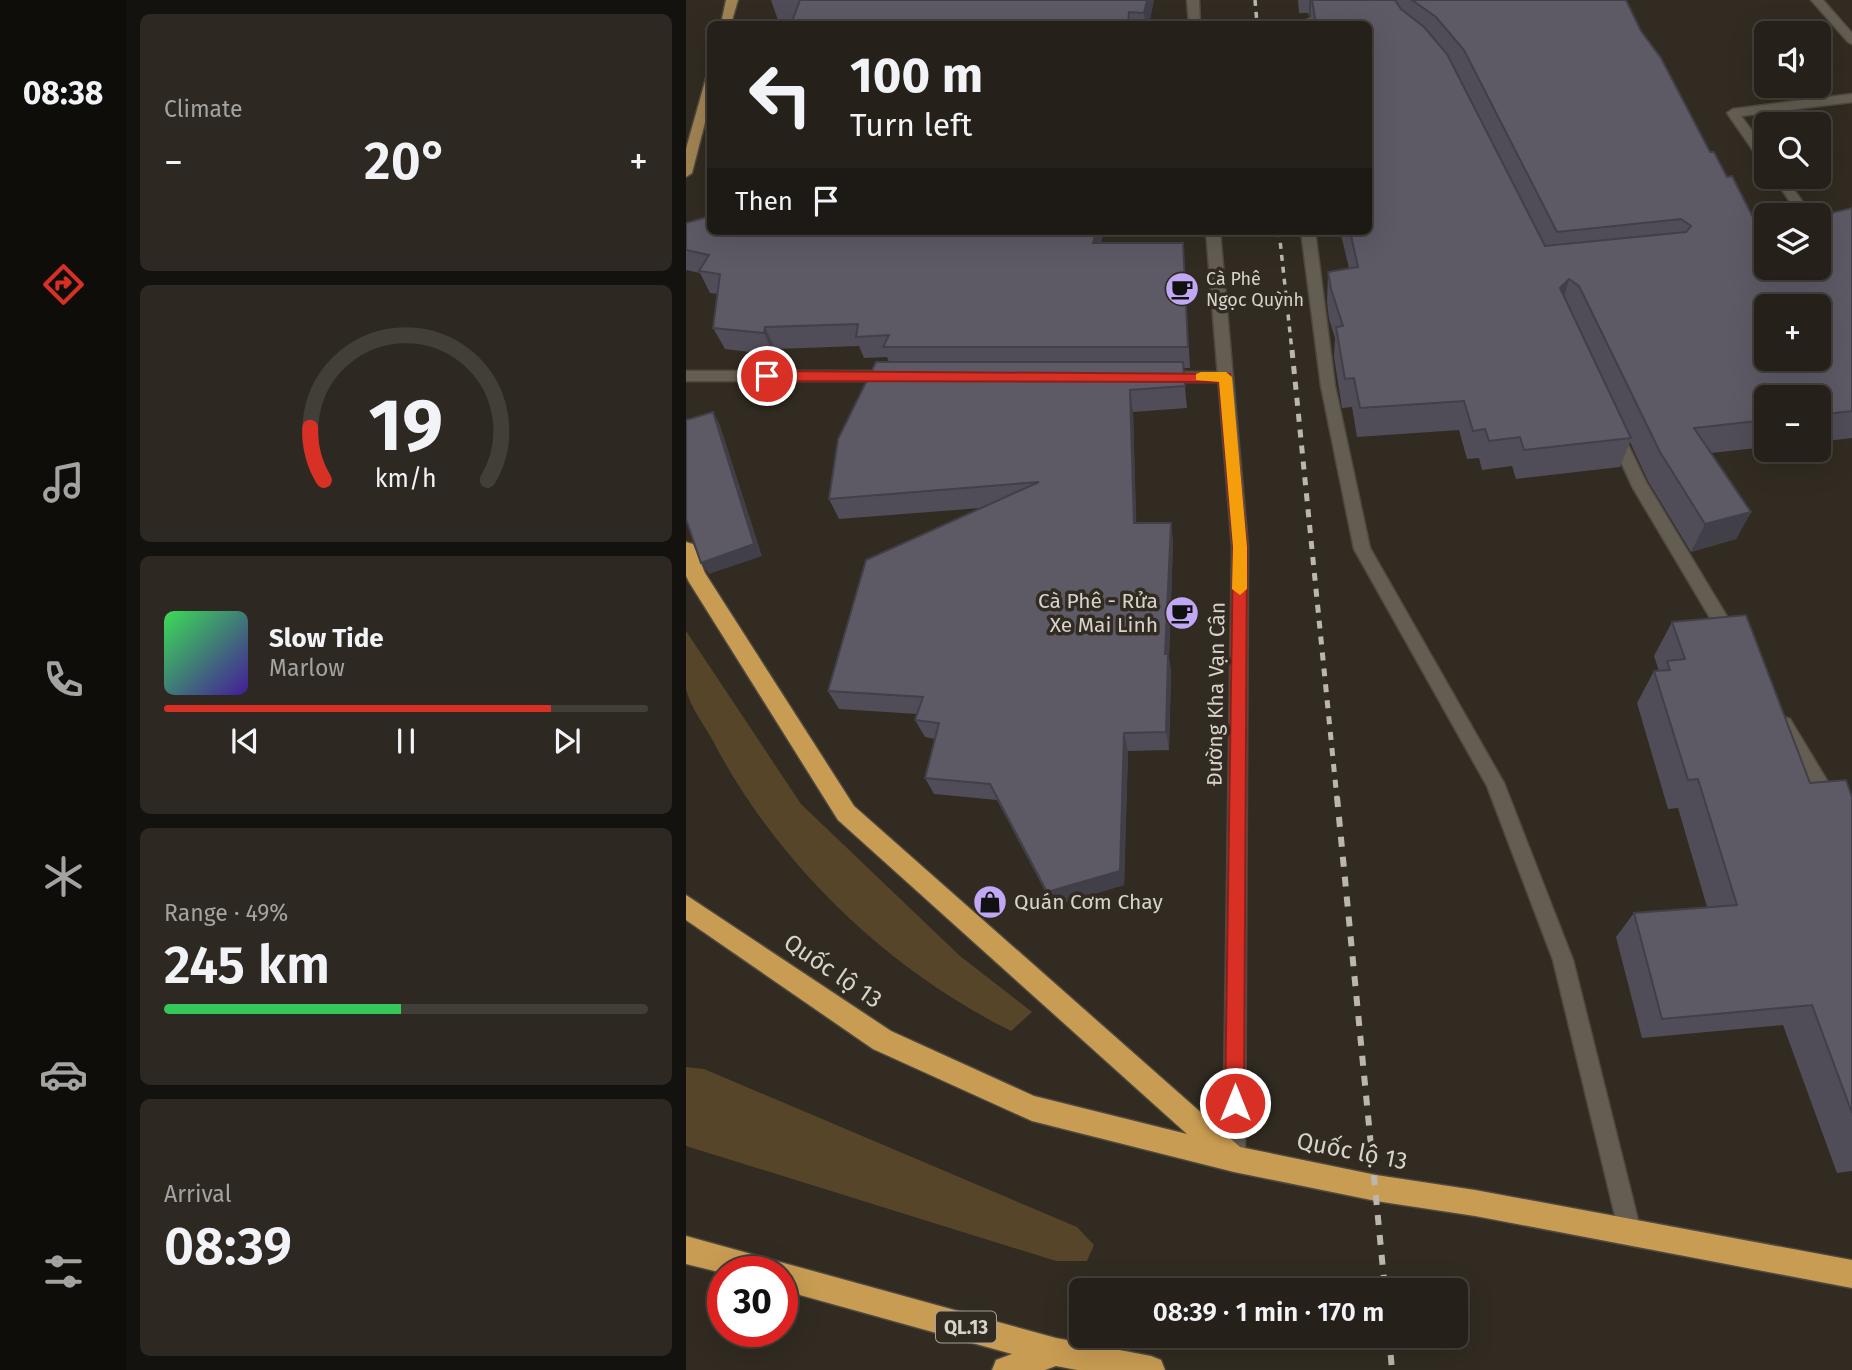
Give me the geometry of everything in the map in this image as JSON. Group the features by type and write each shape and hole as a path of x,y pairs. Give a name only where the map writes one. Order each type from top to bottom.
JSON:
{"highway":[{"path":"686,550 696,576 846,813 1234,1159"},
{"name":"Quốc lộ 13","path":"686,906 871,1033 1032,1108 1234,1159 1376,1188 1475,1203 1852,1274"},
{"path":"686,1250 708,1256"},
{"name":"QL.13","path":"798,1280 1056,1352 1151,1370"},
{"path":"1006,1370 1056,1352"}],"main road":[{"path":"727,21 732,0"},
{"path":"686,173 707,92"}],"street":[{"path":"1193,0 1195,21"},
{"path":"1817,0 1852,40"},
{"path":"1312,21 1351,13"},
{"path":"1754,142 1733,113 1852,98"},
{"name":"Đường Kha Vạn Cân","path":"1213,235 1240,547 1234,1159"},
{"path":"1309,235 1328,386 1362,549 1495,782 1563,960 1630,1232"},
{"path":"686,376 907,376"},
{"path":"1143,377 1226,377"},
{"path":"1606,413 1639,484 1739,650"},
{"path":"1774,709 1852,839"}],"shaded area":[{"path":"686,631 801,804 960,956 1032,1012 1011,1031 966,1006 880,945 803,871 769,830 739,786 691,703 686,689"},
{"path":"686,1067 704,1069 1077,1227 1094,1245 1087,1261 1056,1261 686,1146"}],"building":[{"path":"800,0 1147,0 1144,13 1129,12 1128,21 792,21"},
{"path":"1312,0 1395,0 1401,9 1424,27 1447,54 1545,246 1686,232 1691,226 1681,219 1557,232 1464,50 1436,17 1412,0 1626,0 1641,31 1661,58 1710,152 1714,152 1727,177 1732,176 1754,219 1754,280 1831,280 1831,213 1852,208 1852,411 1831,413 1831,385 1754,385 1754,421 1694,428 1751,512 1705,524 1660,452 1579,286 1569,279 1560,288 1631,438 1524,450 1520,437 1489,441 1485,429 1473,431 1464,401 1360,408 1354,378 1345,379 1336,327 1343,326 1328,272 1358,267 1351,235 1372,235 1372,21 1316,21"},
{"path":"707,217 707,235 1095,235 1093,243 1183,243 1188,347 883,347 889,335 856,337 858,324 765,327 764,333 713,328 720,274 699,271 709,255 686,250 686,223"},
{"path":"876,362 1183,362 1185,386 1130,390 1134,523 1171,523 1165,654 1168,654 1166,732 1124,733 1120,871 1047,892 990,784 925,778 939,723 915,720 923,697 828,691 866,560 1039,482 829,499 838,439"},
{"path":"713,412 754,544 701,563 686,519 686,420"},
{"path":"1746,615 1810,783 1846,780 1852,797 1852,1113 1812,1005 1662,1019 1634,913 1737,905 1698,779 1688,780 1654,671 1670,670 1667,661 1685,659 1672,622"}],"railway":[{"path":"1255,0 1257,21"},
{"path":"1279,235 1292,351"},
{"path":"1292,350 1337,799"},
{"path":"1337,797 1384,1278"},
{"path":"1390,1348 1392,1370"}],"slow traffic":[{"path":"1201,377 1226,377 1240,547 1240,589"}],"place":[{"name":"Cà Phê Ngọc Quỳnh","path":"1182,289"},
{"name":"Cà Phê - Rửa Xe Mai Linh","path":"1182,613"},
{"name":"Quán Cơm Chay","path":"990,902"}],"route":[{"path":"767,376 1226,377 1240,547 1235,1103"}]}
